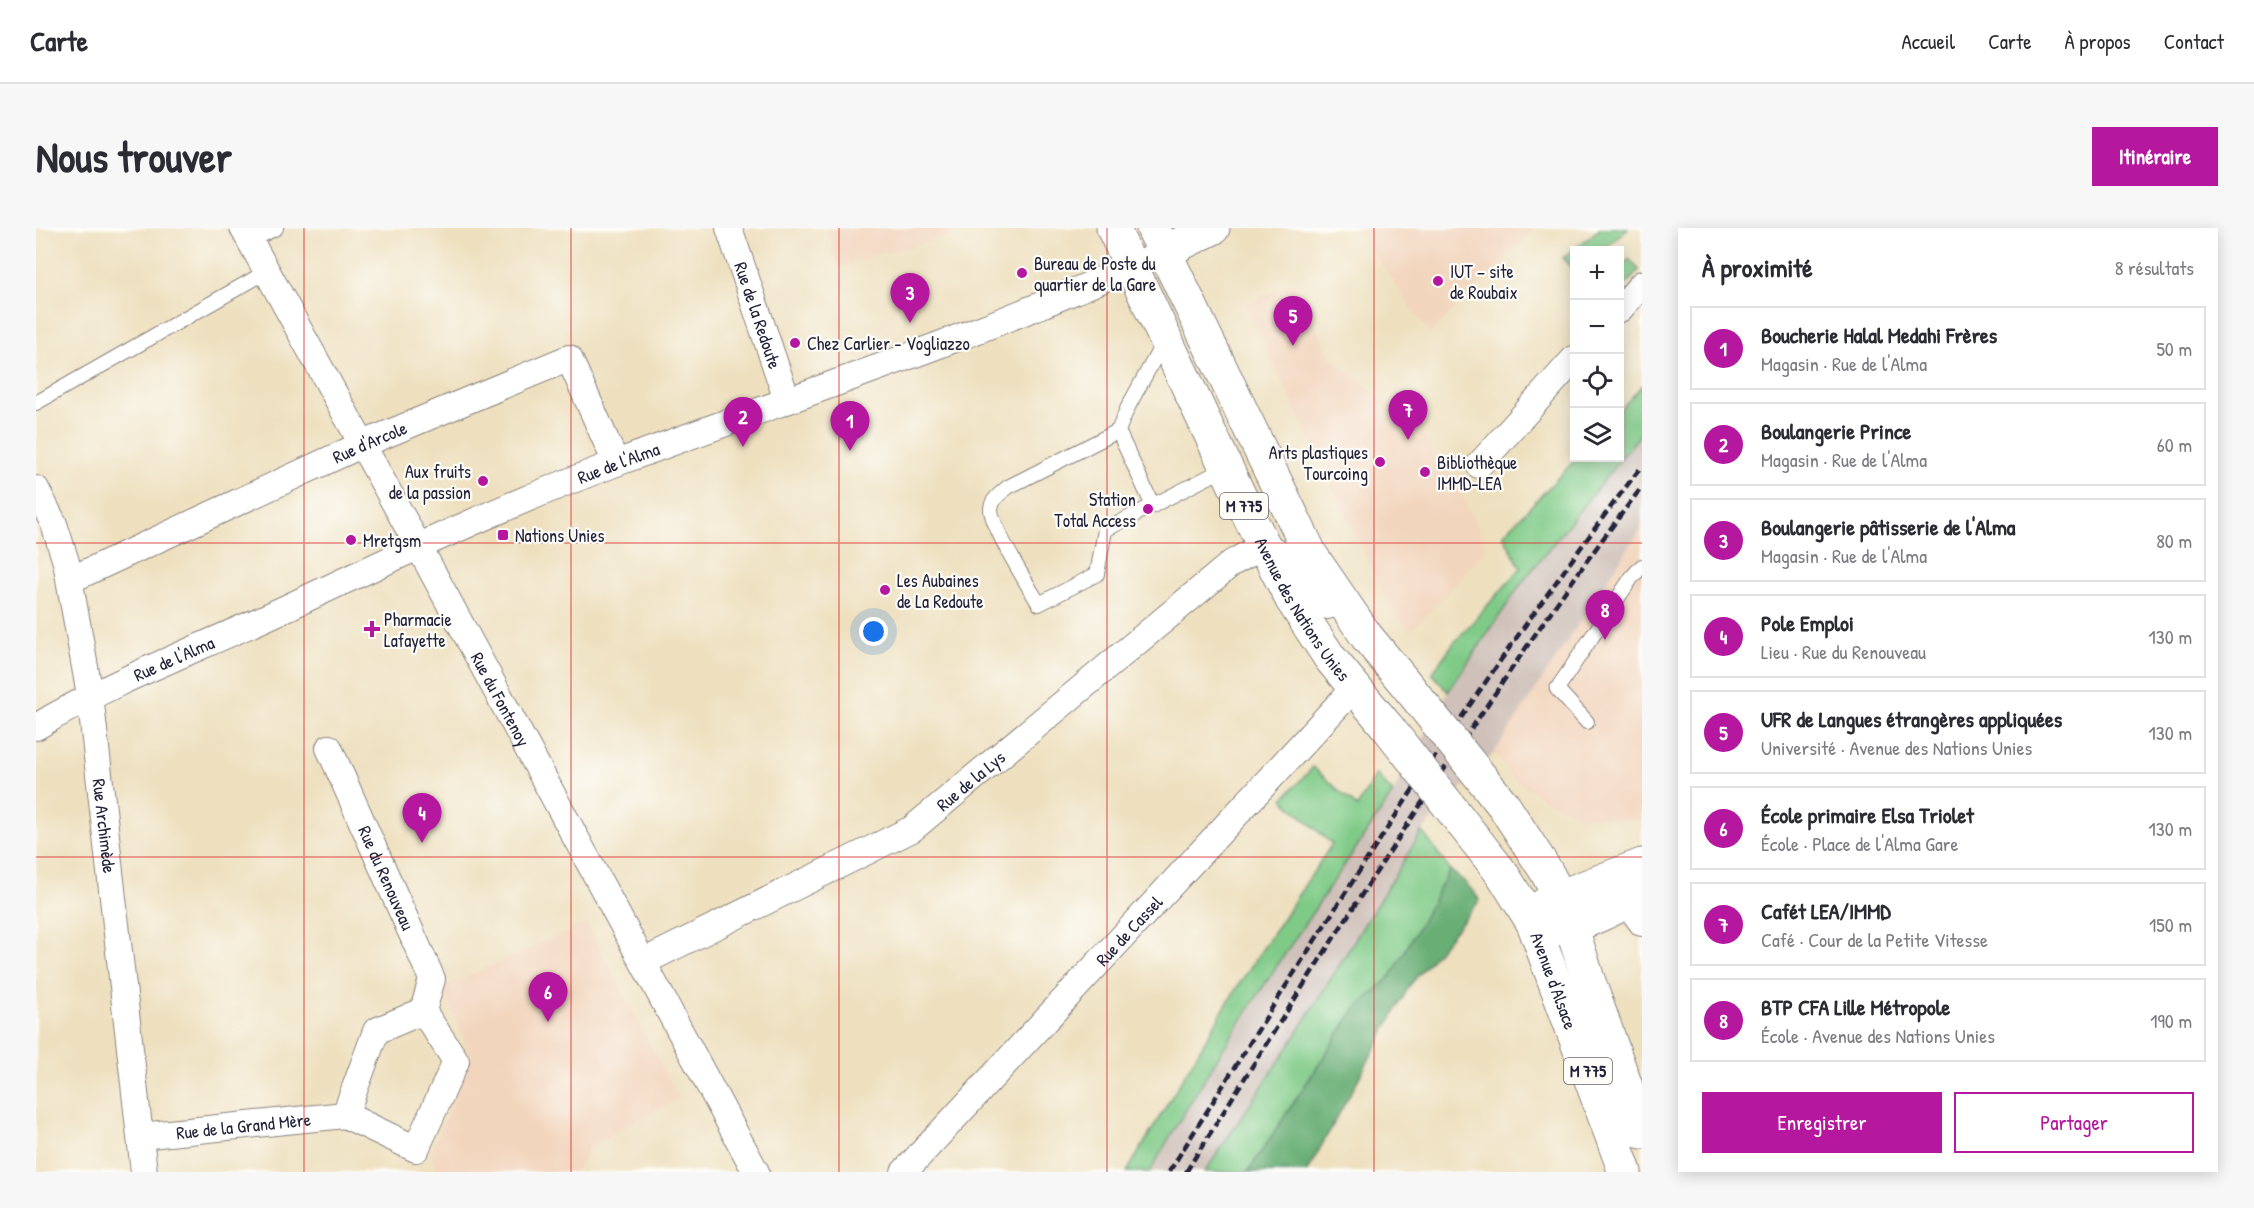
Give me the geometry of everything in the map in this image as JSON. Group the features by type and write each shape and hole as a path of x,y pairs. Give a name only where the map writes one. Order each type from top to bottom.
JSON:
{"main road":[{"name":"Avenue des Nations Unies","path":"1113,228 1265,549 1304,621 1354,688 1389,729 1503,875 1533,923"},
{"name":"Rue de l'Alma","path":"1159,240 1213,228"},
{"name":"Avenue des Nations Unies","path":"1159,240 1302,539 1366,637 1384,655 1504,806 1566,910"},
{"path":"1533,923 1551,929 1566,910 1630,899 1642,865"},
{"name":"Avenue d'Alsace","path":"1566,910 1642,1132"},
{"name":"Avenue d'Alsace","path":"1533,923 1625,1172"}],"street":[{"name":"Rue de la Redoute","path":"729,228 787,400"},
{"name":"Rue du Fontenoy","path":"246,234 419,546 756,1172"},
{"name":"Rue de l'Alma","path":"36,727 90,695 266,618 491,513 1005,318 1131,267 1159,240"},
{"path":"1624,304 1642,284"},
{"name":"Rue d'Arcole","path":"70,580 361,445 569,358 616,464"},
{"path":"1479,465 1570,365"},
{"name":"Rue Archimède","path":"36,489 54,524 70,580 90,695 144,1172"},
{"path":"1265,549 1279,553 1291,561 1342,622 1360,639 1384,655"},
{"name":"Rue de la Lys","path":"643,962 912,830 1232,563 1265,549"},
{"name":"Rue de Cassel","path":"904,1172 1354,688"},
{"name":"Rue du Renouveau","path":"329,748 432,980 423,1011"},
{"path":"423,1011 456,1061 416,1149 345,1115 376,1031 423,1011"},
{"name":"Rue de la Grand Mère","path":"140,1136 345,1115"}],"lane":[{"path":"246,234 276,228"},
{"path":"36,403 266,272"},
{"path":"1165,339 1128,407 1119,431 1008,487 995,498 991,508 994,523 1039,604 1097,574 1105,531 1226,468"},
{"path":"1119,431 1153,506"},
{"path":"1587,722 1557,689 1632,577 1642,566"}],"shaded area":[{"path":"826,228 952,228 955,235 887,253 886,251 839,268"},
{"name":"IUT − site de Roubaix","path":"1356,228 1536,228 1430,334"},
{"name":"Arts plastiques Tourcoing","path":"1294,281 1330,356 1422,433 1459,490 1488,548 1411,632 1389,605 1245,304"},
{"path":"1642,432 1642,527 1494,753 1422,831 1293,1040 1205,1172 1150,1172 1173,1130 1280,962 1393,793 1448,692 1521,584 1618,462 1624,462 1624,455"},
{"path":"1642,527 1642,820 1584,817 1543,799 1512,778 1494,753"},
{"path":"587,923 679,1099 591,1145 577,1172 438,1172 430,1153 471,1058 442,986"}],"green space":[{"path":"1601,228 1628,228 1608,246 1578,246"},
{"path":"1570,252 1570,265 1563,258"},
{"path":"1629,259 1639,270 1624,287 1624,264"},
{"path":"1642,385 1642,432 1624,455 1624,408"},
{"path":"1573,462 1618,462 1521,584 1448,692 1432,673 1453,644 1521,568 1503,535"},
{"path":"1313,767 1357,807 1376,774 1393,793 1237,1027 1150,1172 1127,1172 1234,992 1332,844 1283,799"},
{"path":"1422,831 1450,870 1391,977 1354,1011 1248,1172 1205,1172 1293,1040"},
{"path":"1450,870 1465,882 1480,900 1410,985 1307,1172 1248,1172 1354,1011 1391,976"}],"railway":[{"path":"1169,1172 1301,962 1436,755 1543,601 1642,466"},
{"path":"1186,1172 1321,958 1503,681 1642,487"}],"place":[{"name":"Bureau de Poste du quartier de la Gare","path":"1022,273"},
{"name":"IUT − site de Roubaix","path":"1438,281"},
{"name":"Boulangerie pâtisserie de l'Alma","path":"910,323"},
{"name":"Chez Carlier - Vogliazzo","path":"795,343"},
{"name":"UFR de Langues étrangères appliquées","path":"1293,346"},
{"name":"Cafét LEA/IMMD","path":"1408,440"},
{"name":"Boulangerie Prince","path":"743,447"},
{"name":"Boucherie Halal Medahi Frères","path":"850,451"},
{"name":"Arts plastiques Tourcoing","path":"1380,462"},
{"name":"Bibliothèque IMMD-LEA","path":"1425,472"},
{"name":"Aux fruits de la passion","path":"483,481"},
{"name":"Station Total Access","path":"1148,509"},
{"name":"Nations Unies","path":"503,535"},
{"name":"Mretgsm","path":"351,540"},
{"name":"Les Aubaines de La Redoute","path":"885,590"},
{"name":"Pharmacie Lafayette","path":"372,629"},
{"name":"BTP CFA Lille Métropole","path":"1605,640"},
{"name":"Pole Emploi","path":"422,843"},
{"name":"École primaire Elsa Triolet","path":"548,1022"}]}
